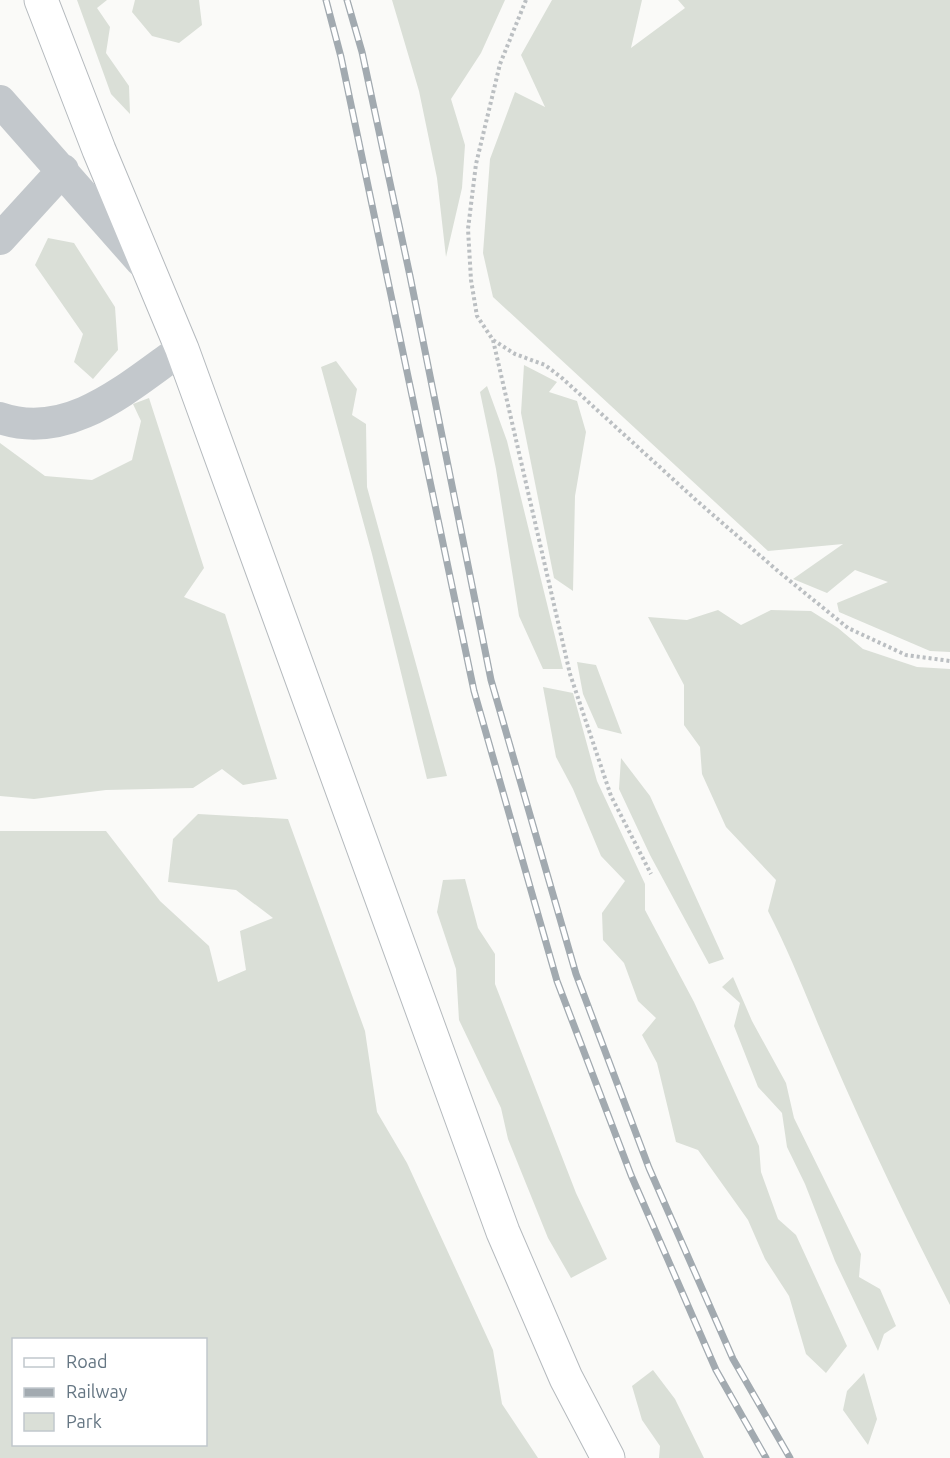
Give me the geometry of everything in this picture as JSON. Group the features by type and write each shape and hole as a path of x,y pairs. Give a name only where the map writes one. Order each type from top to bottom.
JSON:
{"main road":[{"path":"41,0 99,150 182,350 503,1232 566,1378 608,1458"}],"street":[{"path":"0,101 63,170 154,278"},
{"path":"0,239 63,170"},
{"path":"0,418 17,424 43,424 69,420 91,411 182,350"}],"path":[{"path":"526,0 500,64 476,164 468,229 471,280 477,316 493,340 570,674 611,796 651,874"},
{"path":"493,340 515,354 545,365 562,378 771,565 848,628 906,655 950,661"}],"green space":[{"path":"77,0 107,0 97,8 110,27 106,53 129,86 130,114 111,94"},
{"path":"135,0 199,0 202,25 179,43 152,36 132,12"},
{"path":"392,0 505,0 481,53 451,99 465,145 462,188 446,257 437,178 419,91"},
{"path":"552,0 642,0 631,48 685,8 678,0 950,0 950,652 930,651 839,612 837,603 888,582 855,570 827,593 793,579 843,544 768,551 493,297 483,253 490,159 515,92 545,107 521,55"},
{"path":"48,238 74,243 115,307 118,350 93,379 74,362 83,334 35,265"},
{"path":"336,361 357,389 352,415 366,424 367,487 447,776 427,779 372,554 321,367"},
{"path":"524,365 557,382 549,392 577,401 586,432 575,496 573,591 554,578 521,413"},
{"path":"487,386 507,441 563,669 543,669 519,616 496,469 480,392"},
{"path":"149,398 204,568 184,597 225,614 277,779 243,785 222,769 193,788 106,790 34,799 0,796 0,443 45,476 92,480 132,460 141,421 133,404"},
{"path":"718,610 741,625 771,610 811,611 838,628 863,649 917,667 950,669 950,1305 865,1130 768,911 776,880 726,827 702,774 700,747 684,725 684,685 648,617 687,620"},
{"path":"577,662 596,665 622,734 598,728 583,694"},
{"path":"543,687 573,693 597,781 645,884 645,910 694,1002 759,1146 761,1172 778,1219 796,1235 847,1346 826,1373 806,1354 789,1296 765,1259 748,1220 698,1150 676,1142 657,1063 642,1035 656,1018 638,1001 624,963 603,940 602,913 625,881 601,856 573,789 556,757"},
{"path":"621,758 650,796 724,959 709,964 650,855 619,789"},
{"path":"198,814 288,819 365,1031 377,1112 407,1163 493,1350 502,1404 538,1458 0,1458 0,831 106,831 160,901 209,946 218,982 246,970 240,931 273,918 236,890 168,882 173,839"},
{"path":"465,879 478,928 495,954 495,984 576,1193 607,1259 571,1278 548,1238 508,1139 501,1108 459,1020 456,969 437,912 443,880"},
{"path":"733,977 752,1021 786,1083 794,1118 861,1254 859,1277 880,1289 896,1326 884,1334 878,1351 835,1261 805,1184 787,1147 782,1113 758,1087 734,1026 740,1003 722,987"},
{"path":"653,1370 675,1399 704,1458 659,1458 660,1446 642,1420 632,1386"},
{"path":"864,1373 877,1419 868,1445 843,1410 847,1391"}],"railway":[{"path":"326,0 341,57 474,691 557,981 631,1175 716,1370 766,1458"},
{"path":"347,0 362,52 410,276 491,680 576,974 649,1168 733,1359 790,1458"}]}
